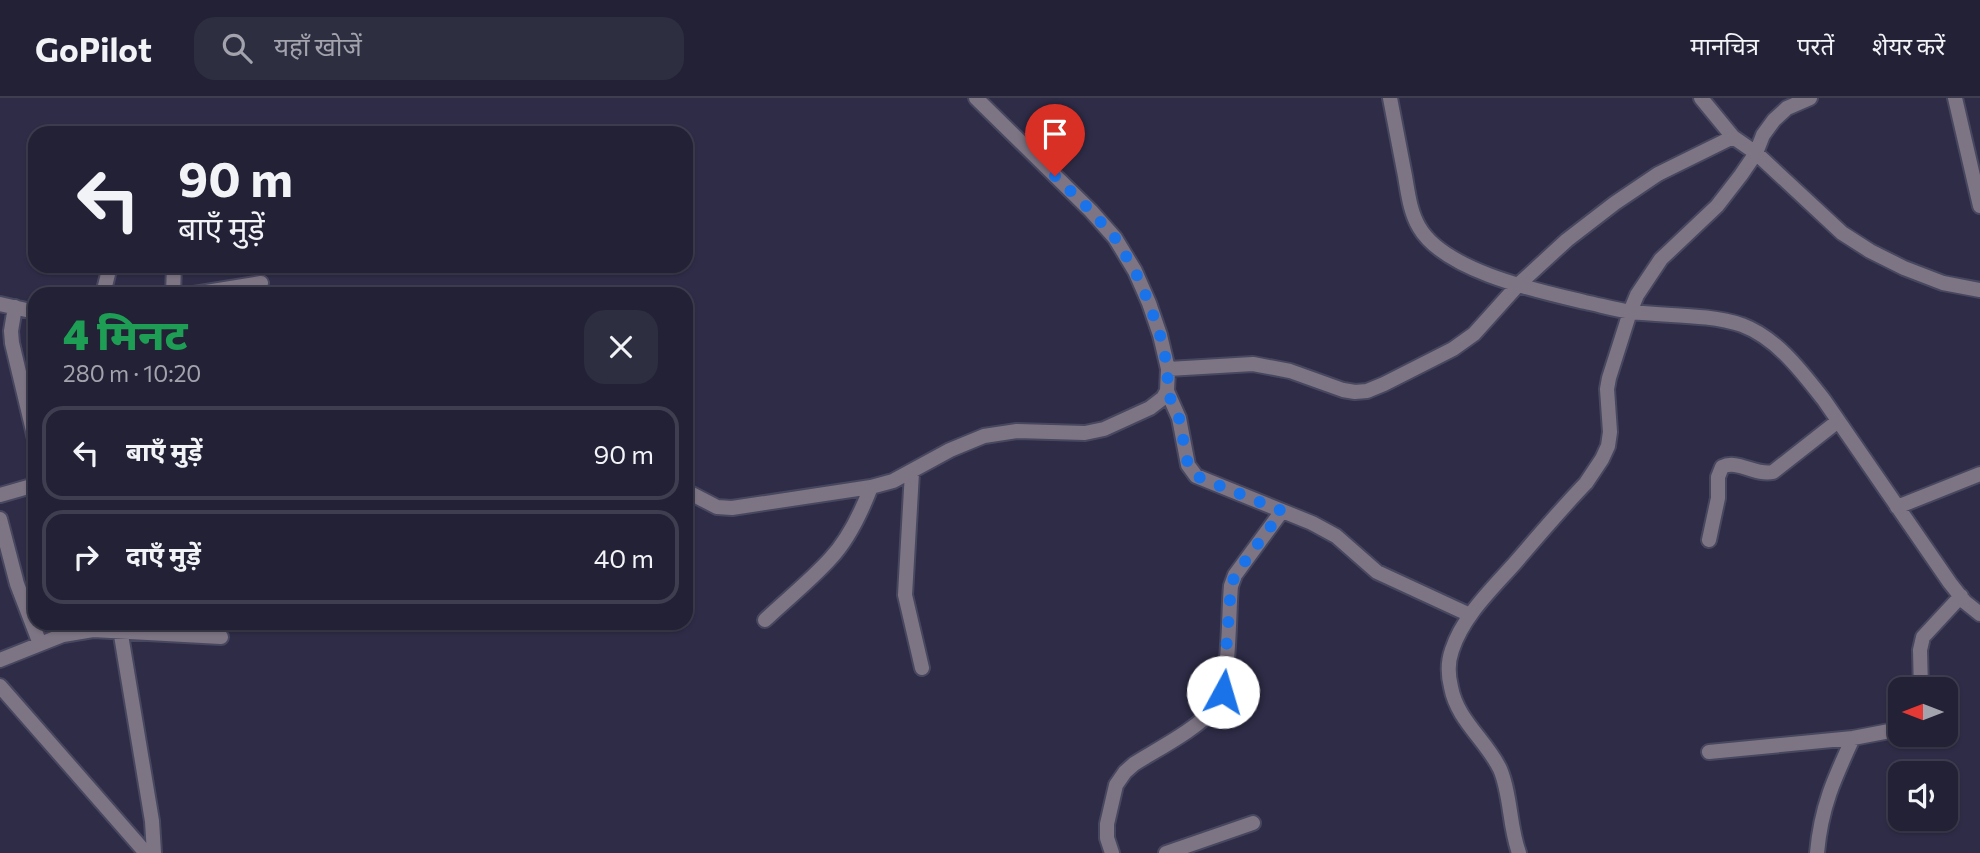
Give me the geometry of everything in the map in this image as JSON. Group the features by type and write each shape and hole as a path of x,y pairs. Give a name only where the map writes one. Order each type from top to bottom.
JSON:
{"street":[{"path":"976,98 1091,211 1115,238 1135,271 1160,335 1168,369 1167,391 1179,418 1191,472 1312,523 1336,536 1377,572 1389,579 1470,615"},
{"path":"1390,98 1411,208 1419,228 1433,245 1455,261 1534,290 1630,312 1713,319 1742,325 1762,335 1801,371 1961,596 1980,614"},
{"path":"1701,98 1733,137 1756,153 1842,233 1904,268 1943,283 1980,290"},
{"path":"1519,853 1511,828 1500,769 1465,721 1455,702 1450,686 1452,649 1470,615 1586,483 1602,458 1608,446 1610,432 1607,389 1609,378 1637,295 1661,259 1717,206 1756,153 1763,135 1774,120 1787,108 1810,98"},
{"path":"1955,98 1975,156 1980,206"},
{"path":"1168,369 1252,364 1290,371 1343,390 1367,391 1453,349 1474,334 1518,285 1567,240 1658,174 1733,137"},
{"path":"237,287 261,283"},
{"path":"0,304 28,310"},
{"path":"15,307 12,343 28,410"},
{"path":"693,495 717,507 732,508 871,487 912,472 950,450 984,436 1017,432 1085,433 1104,429 1144,411 1163,398 1167,391"},
{"path":"1709,540 1718,498 1718,477 1722,467 1727,464 1762,474 1773,472 1838,421"},
{"path":"912,472 905,595 922,668"},
{"path":"1897,507 1980,474"},
{"path":"0,495 28,487"},
{"path":"765,620 831,559 859,517 871,487"},
{"path":"1112,853 1107,838 1107,824 1116,785 1125,772 1204,719 1216,707 1226,676 1231,586 1235,575 1282,511"},
{"path":"0,519 17,584 28,613"},
{"path":"1921,677 1920,650 1923,637 1961,596"},
{"path":"35,630 40,644"},
{"path":"0,660 79,630"},
{"path":"120,630 152,821 154,853"},
{"path":"149,630 220,637"},
{"path":"0,686 146,853"},
{"path":"1709,752 1853,738 1888,731"},
{"path":"1817,853 1830,788 1853,738"},
{"path":"1166,853 1253,822"}],"route":[{"path":"1055,176 1115,238 1135,271 1160,335 1168,369 1167,391 1179,418 1191,472 1282,511 1235,575 1231,586 1223,692"}]}
